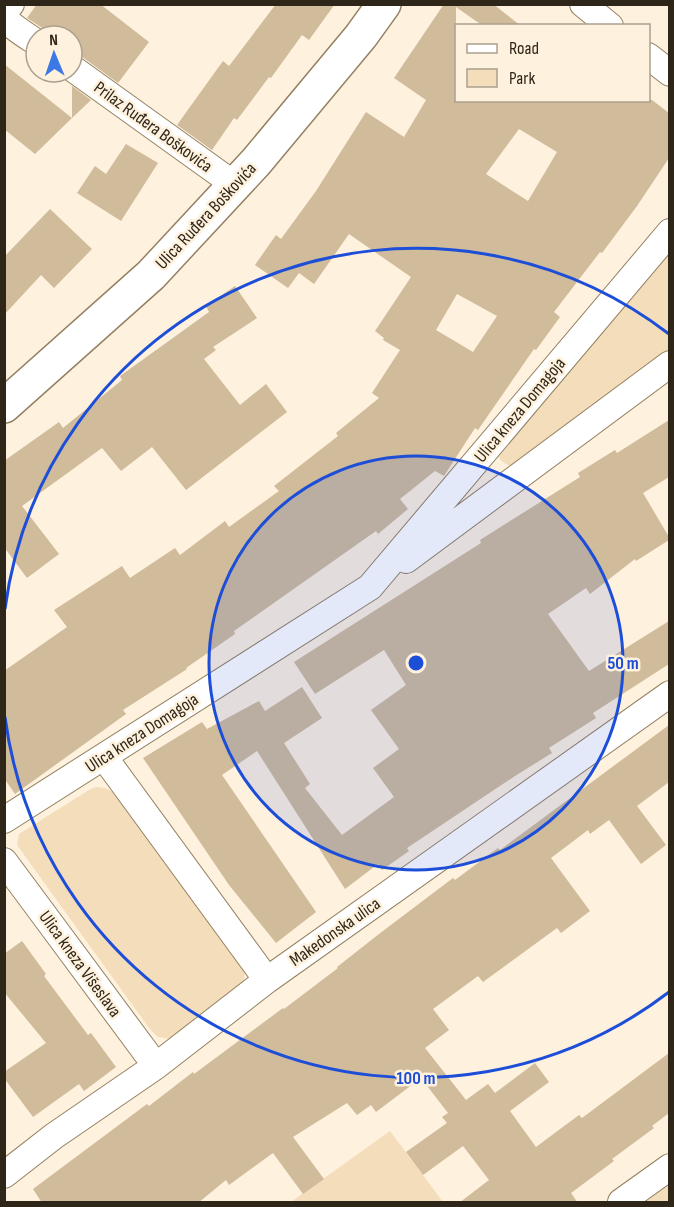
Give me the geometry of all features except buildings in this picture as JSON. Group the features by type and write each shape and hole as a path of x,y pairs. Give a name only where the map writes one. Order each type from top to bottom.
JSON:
{"main road":[{"name":"Ulica Ruđera Boškovića","path":"4,406 151,275 256,162 361,36 384,4"}],"street":[{"path":"11,4 6,10 5,17 8,22 24,33"},
{"path":"583,4 608,24"},
{"path":"650,58 669,73"},
{"name":"Prilaz Ruđera Boškovića","path":"84,77 235,185"},
{"name":"Ulica kneza Domagoja","path":"370,587 669,232"},
{"name":"Ulica kneza Domagoja","path":"4,820 370,587 669,364"},
{"name":"Makedonska ulica","path":"4,1175 54,1136 156,1066 267,980 669,694"},
{"path":"104,757 267,980"},
{"name":"Ulica kneza Višeslava","path":"4,861 156,1066"},
{"path":"621,1203 669,1167"}],"green space":[{"path":"669,249 669,354 513,467 500,459 497,454"},
{"path":"96,787 109,790 119,797 245,969 244,982 171,1039 158,1037 149,1028 17,845 19,834"},
{"path":"390,1131 443,1202 291,1202"},
{"path":"669,1179 669,1202 637,1202"}]}
